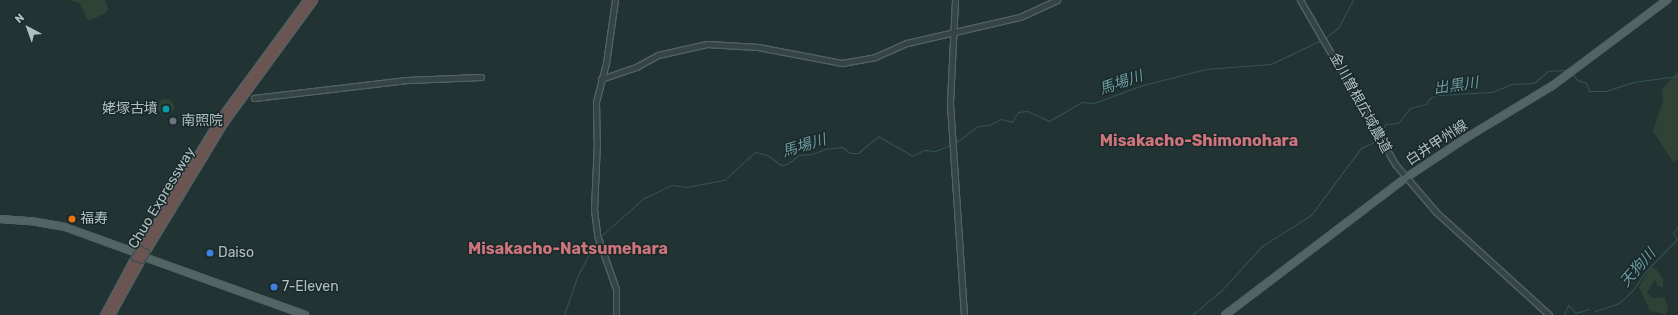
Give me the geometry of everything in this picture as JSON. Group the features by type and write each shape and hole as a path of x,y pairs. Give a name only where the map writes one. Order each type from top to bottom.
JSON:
{"highway":[{"name":"Chuo Expressway","path":"104,315 219,120 306,0"},
{"name":"Chuo Expressway","path":"110,315 140,255 223,123 313,0"}],"main road":[{"name":"白井甲州線","path":"1225,315 1407,177 1572,72 1667,0"},
{"path":"0,219 31,221 65,227 305,315"}],"street":[{"path":"614,0 606,63 595,108 597,141 594,209 598,238 616,289 616,315"},
{"path":"955,0 950,81 952,144 964,315"},
{"path":"601,79 638,66 658,55 707,44 758,47 842,63 875,57 907,43 952,31 1020,17 1057,0"},
{"name":"金川曽根広域農道","path":"1300,0 1394,164 1407,177 1436,212 1549,315"},
{"path":"254,98 407,80 481,77"}],"green space":[{"path":"68,0 105,0 108,8 106,13 91,20 87,19 79,3"},
{"path":"1678,71 1678,159 1673,162 1653,131 1663,101 1662,89"},
{"path":"163,99 169,99 174,104 172,113 169,115 163,115 158,110 158,104"},
{"path":"1651,267 1656,269 1663,279 1663,287 1658,286 1655,280 1647,292 1652,298 1665,297 1668,311 1665,314 1650,311 1639,287"}],"waterway":[{"name":"馬場川","path":"1324,39 1338,28 1353,0"},
{"name":"馬場川","path":"954,144 978,126 989,125 1001,119 1012,122 1018,112 1027,111 1049,121 1082,102 1094,103 1143,85 1206,69 1271,64 1321,40"},
{"name":"出黒川","path":"1381,134 1385,124 1398,123 1410,108 1426,104 1430,98 1436,95 1492,92 1512,84 1534,83 1548,71 1570,70"},
{"name":"出黒川","path":"1573,74 1577,80 1586,83 1589,91 1606,91 1633,82 1678,76"},
{"name":"馬場川","path":"601,236 644,198 672,185 687,187 724,180 755,152 767,155 781,165 787,164 799,155 812,154 825,149 842,147 850,153 858,153 878,136 912,156 924,150 935,151 951,145"},
{"name":"出黒川","path":"1192,315 1221,291 1262,246 1311,215 1361,148 1378,140"},
{"name":"天狗川","path":"1595,311 1619,303 1632,291 1646,271 1677,239 1673,233 1678,226"},
{"name":"馬場川","path":"564,315 577,277 597,239"},
{"name":"天狗川","path":"1564,315 1568,305 1576,313 1588,309"}],"place":[{"name":"姥塚古墳","path":"166,109"},
{"name":"南照院","path":"173,121"},
{"name":"福寿","path":"72,219"},
{"name":"Daiso","path":"210,253"},
{"name":"7-Eleven","path":"274,287"}],"district":[{"name":"Misakacho-Shimonohara","path":"1199,141"},
{"name":"Misakacho-Natsumehara","path":"568,249"}]}
